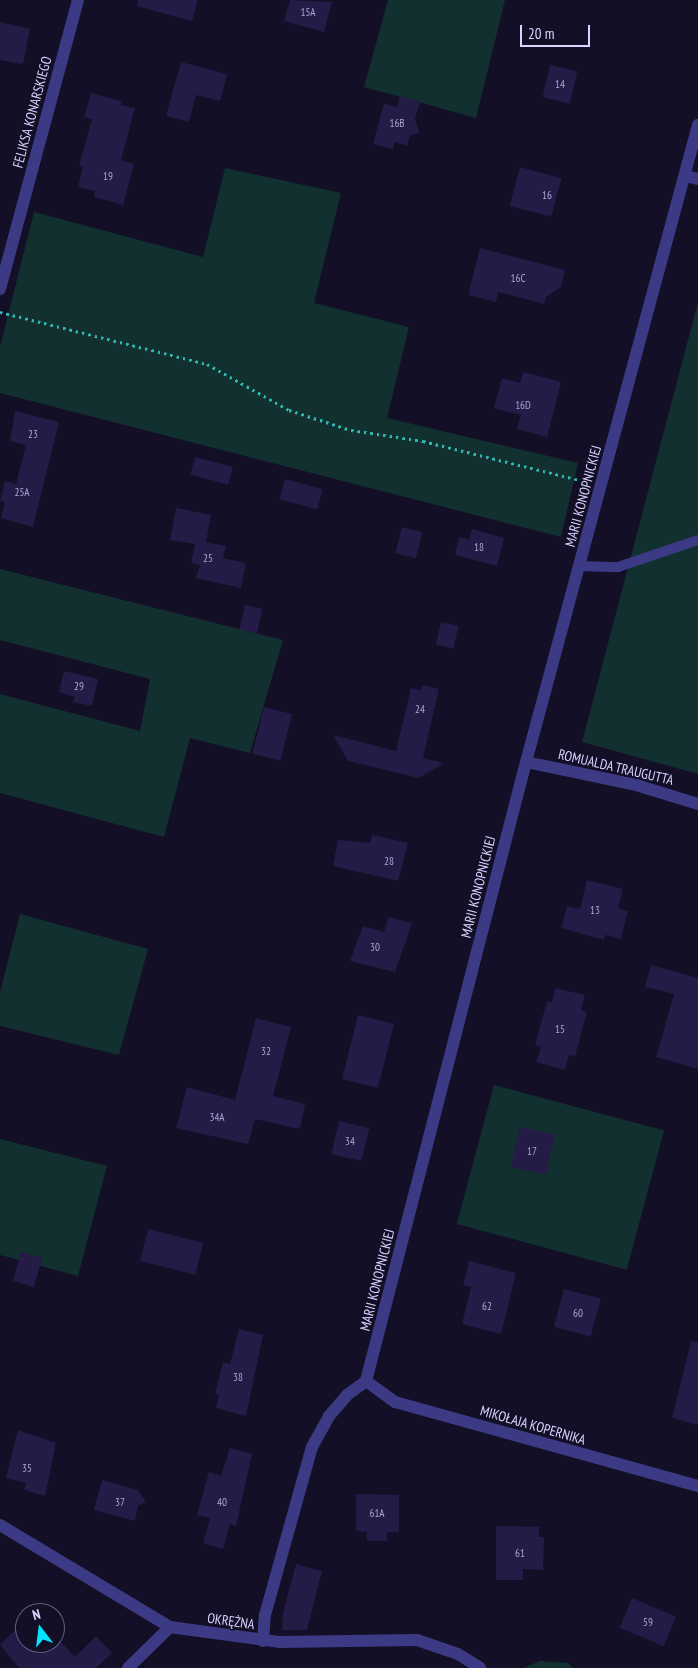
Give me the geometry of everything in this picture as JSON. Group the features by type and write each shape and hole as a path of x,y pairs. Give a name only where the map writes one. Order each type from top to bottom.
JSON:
{"street":[{"name":"FELIKSA KONARSKIEGO","path":"0,286 78,0"},
{"name":"MARII KONOPNICKIEJ","path":"366,1381 526,762 602,485 692,177 698,125"},
{"name":"ROMUALDA TRAUGUTTA","path":"526,762 636,785 698,804"},
{"name":"MIKOŁAJA KOPERNIKA","path":"366,1381 395,1402 698,1486"},
{"path":"262,1641 265,1615 312,1447 329,1416 366,1381"},
{"name":"OKRĘŻNA","path":"0,1525 170,1627 262,1641 417,1640 458,1654 480,1668"},
{"path":"128,1668 170,1627"}],"lane":[{"path":"580,566 618,567 698,540"}],"path":[{"path":"0,312 206,364 289,410 352,430 423,441 602,485"}],"green space":[{"path":"388,0 505,0 476,118 364,87"},
{"path":"225,168 341,193 314,303 409,327 387,418 578,463 561,537 0,393 0,347 34,212 203,257"},
{"path":"698,302 698,774 582,742"},
{"path":"0,569 283,640 250,753 190,738 164,837 0,793 0,694 140,731 150,679 0,640"},
{"path":"20,914 148,949 119,1055 0,1026 0,992"},
{"path":"494,1085 664,1131 627,1270 457,1224"},
{"path":"0,1139 107,1166 78,1276 0,1255"},
{"path":"540,1661 568,1663 573,1668 523,1668"}],"building":[{"path":"138,0 198,0 192,21 137,6"},
{"path":"290,0 332,2 324,32 284,21"},
{"path":"0,22 30,29 23,64 0,60"},
{"path":"181,62 227,74 220,101 196,95 189,122 166,116"},
{"path":"550,65 577,71 570,103 543,97"},
{"path":"91,93 121,101 121,105 135,108 121,160 134,164 123,205 94,197 95,191 78,187 83,167 79,166 92,119 84,117"},
{"path":"400,96 420,102 415,118 419,132 410,136 407,146 395,142 393,149 373,144 384,103 397,107"},
{"path":"520,167 562,178 551,217 510,206"},
{"path":"480,248 565,270 561,287 546,297 544,304 498,292 496,302 468,295"},
{"path":"523,372 561,382 547,437 517,429 521,415 494,408 502,378 520,383"},
{"path":"15,411 59,422 33,527 1,518 5,503 0,500 5,481 16,484 26,445 10,441"},
{"path":"195,457 233,467 228,484 190,474"},
{"path":"285,479 323,489 317,509 280,499"},
{"path":"176,508 211,515 206,542 226,546 223,558 246,563 241,588 196,578 200,565 191,563 195,544 170,540"},
{"path":"402,527 422,532 416,558 395,553"},
{"path":"472,529 504,538 497,566 455,555 459,537 469,540"},
{"path":"245,605 263,609 257,633 239,629"},
{"path":"441,622 459,626 453,648 436,644"},
{"path":"64,671 98,679 92,706 73,702 75,697 59,692"},
{"path":"422,685 439,689 423,758 444,763 419,778 348,761 333,735 396,751 411,688 421,690"},
{"path":"264,707 292,714 281,761 252,754"},
{"path":"372,835 408,843 398,881 333,866 338,840 370,843"},
{"path":"587,880 623,889 618,908 628,911 621,939 605,935 604,940 561,928 567,906 580,909"},
{"path":"388,917 412,923 395,972 350,961 363,926 384,932"},
{"path":"651,965 698,978 698,1069 656,1057 674,994 645,987"},
{"path":"555,988 585,995 581,1010 587,1012 575,1056 569,1055 565,1070 536,1062 541,1047 535,1045 547,1001 552,1002"},
{"path":"358,1015 394,1024 378,1088 342,1079"},
{"path":"256,1018 291,1027 273,1096 305,1104 300,1129 255,1119 248,1144 176,1128 187,1087 235,1100"},
{"path":"339,1121 369,1128 362,1161 331,1154"},
{"path":"520,1127 555,1135 546,1175 511,1167"},
{"path":"148,1229 203,1243 195,1275 140,1261"},
{"path":"21,1252 42,1258 34,1287 13,1281"},
{"path":"469,1261 516,1273 501,1334 462,1324 471,1287 463,1285"},
{"path":"564,1289 601,1299 591,1337 554,1327"},
{"path":"239,1329 263,1335 246,1416 216,1408 219,1395 215,1394 223,1362 230,1364"},
{"path":"691,1341 698,1342 698,1425 672,1418"},
{"path":"18,1430 56,1443 45,1496 24,1490 26,1483 6,1478"},
{"path":"230,1448 252,1454 236,1526 230,1524 223,1549 203,1543 210,1518 197,1515 209,1472 221,1476"},
{"path":"102,1480 138,1490 146,1502 138,1506 135,1521 94,1510"},
{"path":"356,1494 399,1495 399,1532 387,1532 387,1541 367,1541 367,1532 356,1531"},
{"path":"496,1526 539,1527 539,1537 544,1537 543,1570 523,1569 523,1580 496,1580"},
{"path":"296,1564 322,1571 307,1630 282,1630 283,1613"},
{"path":"632,1598 676,1617 664,1646 619,1627"},
{"path":"15,1630 15,1653 65,1653 65,1646 75,1657 96,1636 112,1653 96,1668 19,1668 0,1645"}]}
